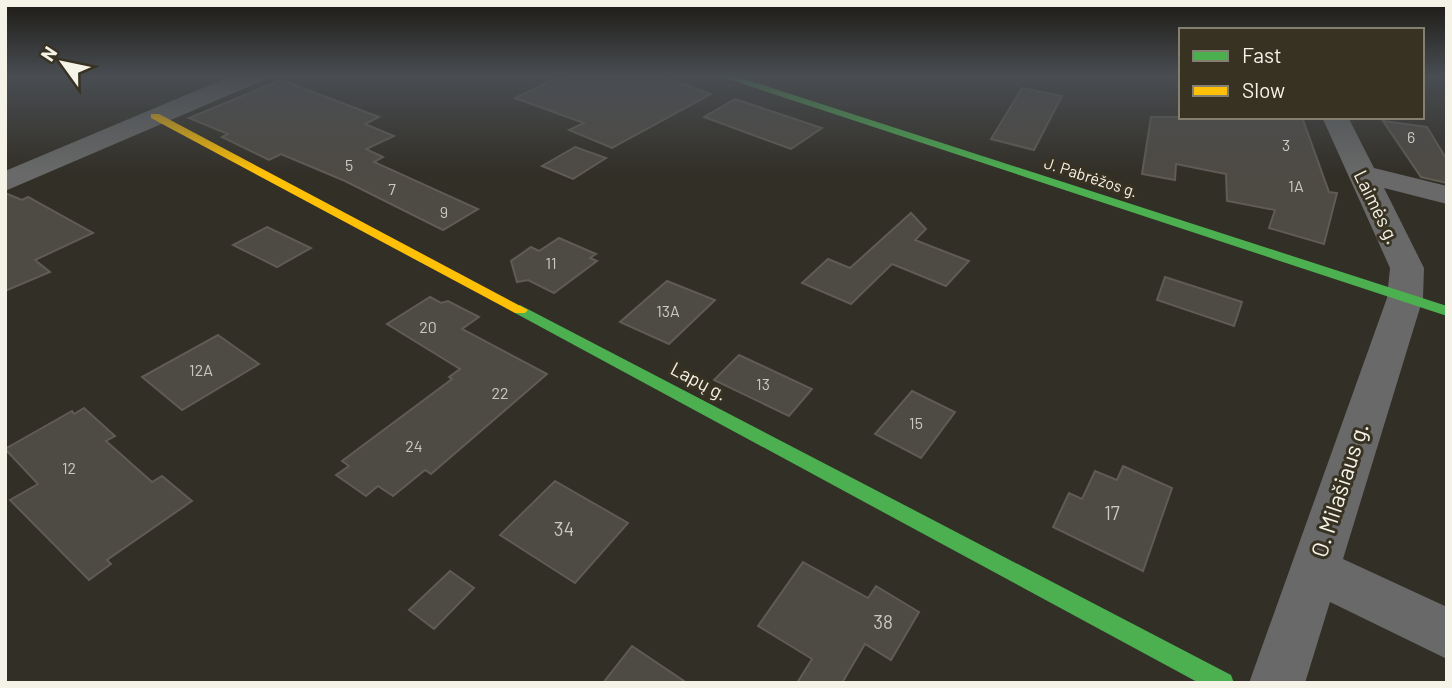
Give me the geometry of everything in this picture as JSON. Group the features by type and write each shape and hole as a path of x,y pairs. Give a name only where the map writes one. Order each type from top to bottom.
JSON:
{"street":[{"path":"5,182 174,108"},
{"name":"J. Pabrėžos g.","path":"822,108 1426,305"},
{"name":"Lapų g.","path":"155,116 1223,683"},
{"name":"Laimės g.","path":"1336,119 1426,305"},
{"path":"1360,173 1447,195"},
{"name":"O. Milašiaus g.","path":"1277,683 1314,569 1426,305"},
{"path":"1314,569 1447,634"}],"building":[{"path":"213,108 355,108 379,117 365,124 394,136 366,149 383,157 374,162 478,209 443,230 345,181 281,154 269,160 222,137 228,134 189,118"},
{"path":"543,108 685,108 612,148 569,130 584,123"},
{"path":"719,108 762,108 822,128 791,149 704,117"},
{"path":"1010,108 1056,108 1034,150 991,139"},
{"path":"1151,117 1303,119 1329,192 1337,193 1324,244 1269,228 1275,210 1227,201 1226,174 1176,164 1175,180 1142,174"},
{"path":"1383,121 1427,127 1447,160 1447,183 1421,177"},
{"path":"575,147 606,158 573,179 542,166"},
{"path":"5,193 22,200 28,197 93,233 35,260 50,272 5,291"},
{"path":"911,213 926,229 915,240 969,261 946,286 892,264 851,304 802,283 828,259 850,268"},
{"path":"267,227 311,248 277,267 233,245"},
{"path":"559,238 596,254 590,258 597,261 554,293 528,280 517,282 511,261 531,247 539,251"},
{"path":"1165,277 1242,302 1234,326 1157,300"},
{"path":"667,281 715,300 669,344 620,322"},
{"path":"430,297 441,303 448,301 479,317 462,329 547,374 431,474 425,470 393,496 378,486 366,496 336,475 349,466 342,461 452,379 449,377 460,369 387,324"},
{"path":"218,335 259,364 182,410 142,377"},
{"path":"739,355 812,389 789,416 714,380"},
{"path":"912,391 955,412 921,458 875,434"},
{"path":"84,408 115,436 106,441 152,482 162,476 192,501 107,560 111,564 89,580 10,500 38,484 5,449 72,411 74,414"},
{"path":"1123,466 1172,488 1143,571 1053,527 1069,493 1082,499 1095,471 1117,480"},
{"path":"555,481 628,523 575,583 500,535"},
{"path":"803,562 868,598 876,586 919,612 891,660 865,644 842,683 797,683 812,659 758,626"},
{"path":"450,571 474,588 434,629 409,610"},
{"path":"632,646 687,683 603,683"}],"traffic: fast":[{"path":"823,108 1447,311"},
{"path":"520,310 1223,683"}],"traffic: slow":[{"path":"155,116 520,310"}]}
